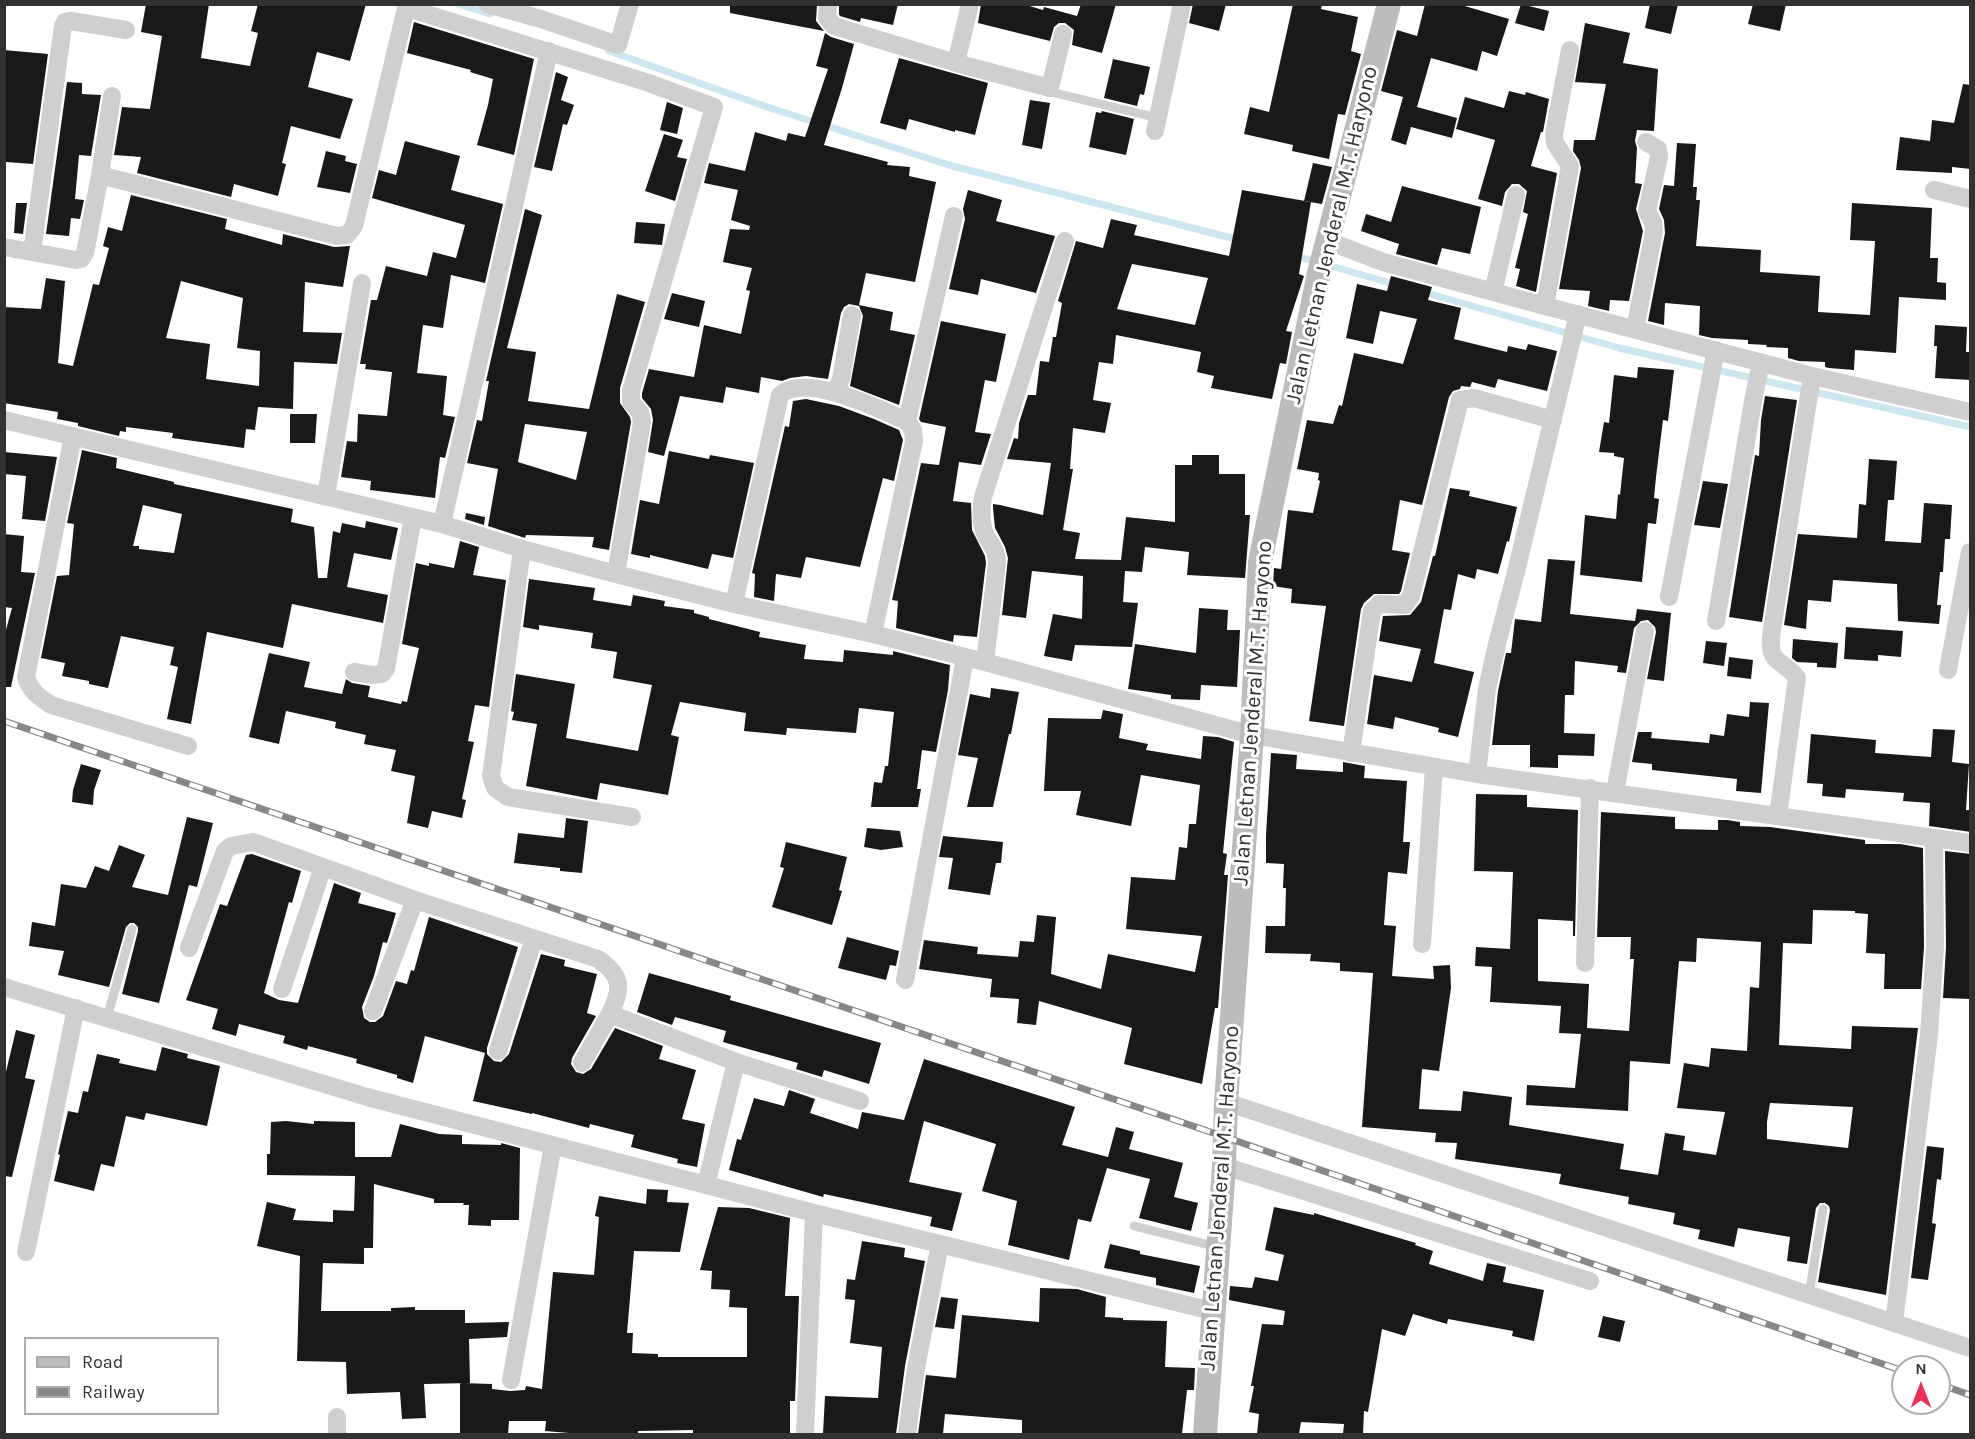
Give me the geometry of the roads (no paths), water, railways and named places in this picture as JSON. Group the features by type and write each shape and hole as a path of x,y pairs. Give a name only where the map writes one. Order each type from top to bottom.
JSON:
{"main road":[{"name":"Jalan Letnan Jenderal M.T. Haryono","path":"1205,1434 1252,735 1260,562 1319,273 1389,4"}],"street":[{"path":"487,4 542,15 618,45 630,4"},
{"path":"828,4 827,18 834,26 956,63 1050,88 1063,34"},
{"path":"956,63 970,4"},
{"path":"1156,125 1182,4"},
{"path":"100,175 337,236 347,235 354,226 407,6 646,82 714,107 631,391 631,402 642,417 616,574"},
{"path":"442,524 538,47 542,15"},
{"path":"32,252 63,26 65,22 71,21 126,30"},
{"path":"1545,306 1570,166 1555,143 1554,134 1570,50"},
{"path":"4,247 81,259 85,253 100,175 112,96"},
{"path":"1635,329 1654,231 1647,211 1659,157 1658,149 1646,142"},
{"path":"1934,190 1971,199"},
{"path":"1493,292 1516,195"},
{"path":"907,421 954,216"},
{"path":"985,662 997,552 985,534 981,514 983,497 1065,240"},
{"path":"1327,245 1545,306 1575,328 1635,329 1715,357 1760,369 1810,390 1971,412"},
{"path":"326,496 362,283"},
{"path":"835,392 841,380 852,315"},
{"path":"1477,774 1487,689 1575,328"},
{"path":"1669,597 1715,357"},
{"path":"1716,621 1752,401 1760,369"},
{"path":"734,604 780,394 786,389 795,388 835,392 907,421 913,430 914,441 873,634"},
{"path":"1778,816 1797,678 1790,668 1774,657 1771,649 1775,610 1810,390"},
{"path":"1351,753 1372,611 1379,604 1405,605 1411,596 1460,400 1474,398 1553,420"},
{"path":"4,420 442,524 522,549 616,574 734,604 873,634 985,662 1252,735 1477,774 1971,843"},
{"path":"73,436 26,677 28,686 51,705 188,746"},
{"path":"354,672 372,675 382,674 386,669 413,517"},
{"path":"522,549 491,776 495,788 508,797 632,817"},
{"path":"1948,670 1971,552"},
{"path":"1615,792 1645,631"},
{"path":"904,980 965,658"},
{"path":"1422,944 1434,767"},
{"path":"1585,963 1590,789"},
{"path":"1894,1323 1929,1035 1935,947 1934,839"},
{"path":"189,948 225,851 231,846 253,842 415,900 598,959 616,974 619,986 617,999 610,1014 582,1063"},
{"path":"282,988 323,867"},
{"path":"374,1011 415,900"},
{"path":"498,1051 534,938"},
{"path":"4,987 367,1096 814,1213 1212,1311"},
{"path":"26,1252 76,1008"},
{"path":"610,1014 736,1062 860,1101"},
{"path":"706,1185 736,1062"},
{"path":"1226,1102 1971,1348"},
{"path":"511,1380 553,1145"},
{"path":"1224,1166 1590,1281"},
{"path":"805,1434 814,1213"},
{"path":"907,1433 916,1368 940,1244"}],"lane":[{"path":"1050,88 1051,92 1156,125"},
{"path":"107,1018 132,928"},
{"path":"1809,1295 1823,1209"},
{"path":"1134,1226 1217,1247"}],"waterway":[{"path":"458,4 490,14"},
{"path":"609,51 764,106 949,165 1239,240"},
{"path":"1293,255 1397,285"},
{"path":"1423,292 1619,348 1970,427"}],"railway":[{"path":"4,721 1225,1137 1891,1367"},
{"path":"1951,1388 1970,1395"}]}
